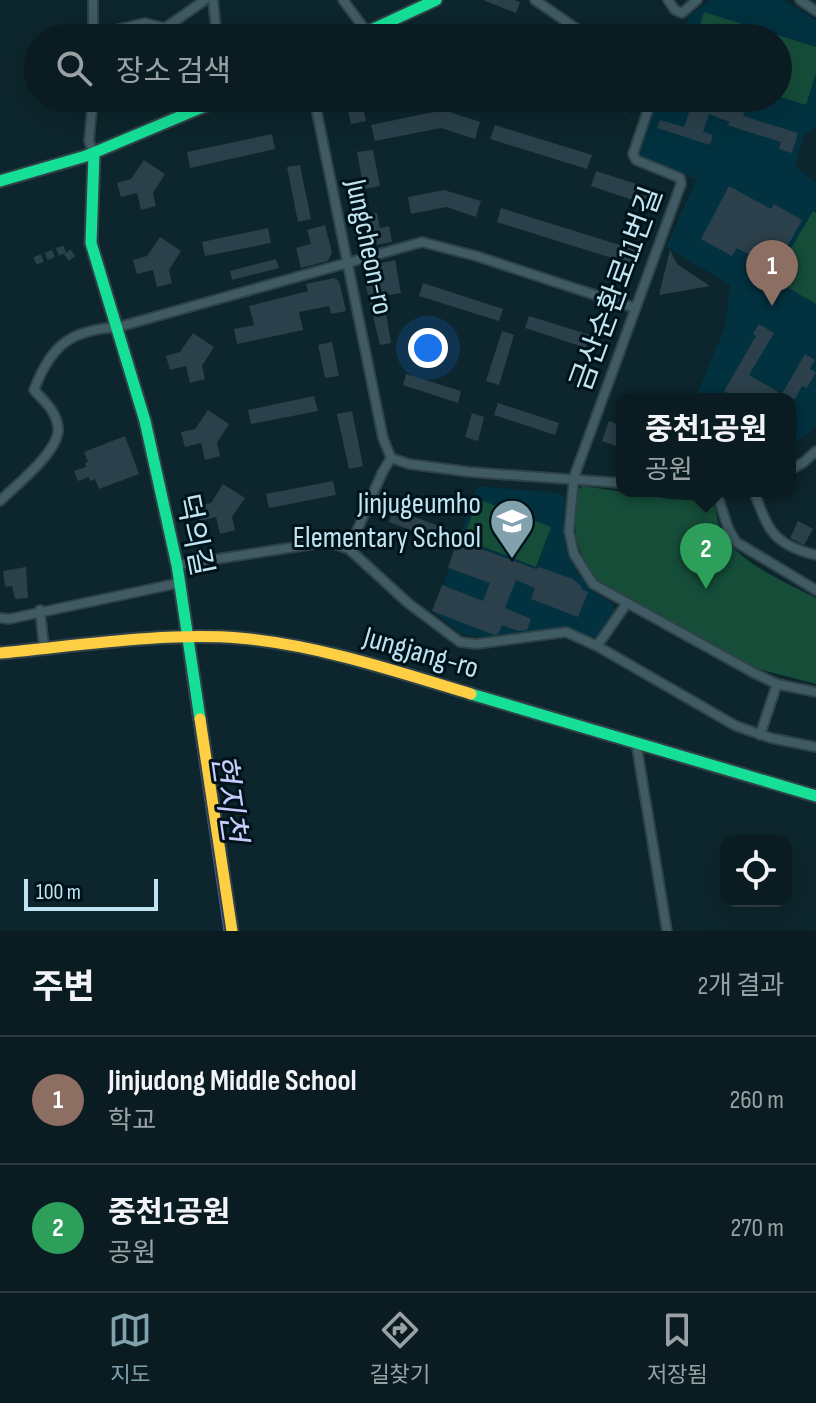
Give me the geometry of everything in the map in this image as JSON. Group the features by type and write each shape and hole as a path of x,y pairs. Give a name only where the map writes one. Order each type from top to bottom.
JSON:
{"street":[{"path":"93,0 93,24"},
{"path":"171,24 205,0"},
{"path":"213,0 216,24"},
{"path":"343,0 361,24"},
{"path":"384,24 436,0"},
{"path":"535,0 570,24"},
{"path":"668,0 675,10 682,13 697,0"},
{"path":"800,0 816,11"},
{"path":"92,112 89,141 94,154"},
{"path":"0,181 94,154 192,112"},
{"name":"Jungcheon-ro","path":"317,112 383,438 391,458"},
{"name":"금산순환로11번길","path":"647,112 633,154 636,160 680,178 681,184 574,477 569,531 574,554 593,584 777,684 816,692"},
{"name":"덕의길","path":"94,154 96,170 89,219 91,243 118,327 155,463 177,565 232,931"},
{"path":"0,501 55,443 59,428 53,411 34,390 48,359 55,350 90,328 118,327 422,242 476,256 635,308"},
{"path":"796,467 816,451"},
{"path":"349,549 391,458 409,464 470,472 616,482"},
{"path":"718,497 736,542 816,589"},
{"path":"756,497 767,527 777,538 816,555"},
{"path":"177,565 328,542 349,549 408,603 460,642 477,644 566,632 597,646 736,726 760,735 816,747"},
{"path":"0,618 9,619 179,583"},
{"path":"597,646 627,603"},
{"path":"40,610 44,647"},
{"name":"Jungjang-ro","path":"0,653 151,639 238,638 337,654 816,796"},
{"path":"760,735 777,684"},
{"path":"636,742 667,931"}],"shaded area":[{"path":"710,0 784,0 816,20 816,128 804,135 795,166 816,182 816,426 796,443 796,393 698,393 725,327 730,285 666,247 697,179 641,158 638,151 653,112 792,112 792,24 686,24 689,15"},
{"name":"Jinjugeumho Elementary School","path":"477,486 557,493 565,497 563,520 566,547 578,573 593,592 612,603 615,610 596,638 567,628 505,637 460,634 434,612"}],"green space":[{"path":"704,12 742,24 700,24"},
{"path":"792,40 816,47 816,73 806,105 792,100"},
{"path":"813,211 816,213 816,304 773,279"},
{"path":"583,486 616,491 616,497 708,501 715,507 723,535 738,552 770,574 816,598 816,684 754,668 594,578 576,536 576,490"},
{"path":"478,499 551,527 536,567 463,539"}],"building":[{"path":"483,0 514,0 520,2 516,13"},
{"path":"348,112 364,112 366,121 351,124"},
{"path":"433,112 449,112 480,122 475,139 441,128 375,141 371,125"},
{"path":"689,112 744,112 743,116 798,133 792,153 779,149 781,142 727,125 730,122 709,114 703,132 713,135 710,145 657,128 660,120 684,127"},
{"path":"495,125 592,155 587,169 490,139"},
{"path":"272,134 275,149 190,168 187,152"},
{"path":"373,150 380,186 364,189 357,152"},
{"path":"144,160 165,174 153,193 156,206 141,210 137,193 121,197 117,183 131,179"},
{"path":"300,165 311,219 298,222 287,167"},
{"path":"596,171 661,192 656,208 591,186"},
{"path":"729,186 771,209 774,204 802,220 775,269 737,248 732,256 701,239"},
{"path":"444,190 481,201 476,217 446,207 411,214 408,197"},
{"path":"501,208 639,251 634,265 497,222"},
{"path":"365,211 365,215 377,213 380,228 389,226 392,242 362,247 356,243 350,213"},
{"path":"325,225 332,253 328,261 301,268 296,248 311,244 307,230"},
{"path":"268,228 271,243 205,256 202,242"},
{"path":"160,237 181,251 169,270 172,283 157,287 153,270 137,274 133,260 147,256"},
{"path":"670,250 677,264 710,286 659,295"},
{"path":"276,259 279,268 232,280 230,271"},
{"path":"395,260 401,293 383,296 391,343 380,345 363,274 367,266"},
{"path":"334,278 339,281 346,311 331,314 329,306 299,312 303,330 237,344 234,329 254,325 249,306 308,291 306,284"},
{"path":"423,283 503,309 499,321 419,296"},
{"path":"529,316 590,335 586,348 525,328"},
{"path":"759,324 774,333 749,375 780,393 724,391 756,336 753,334"},
{"path":"502,331 514,335 499,385 486,381"},
{"path":"193,333 214,347 202,366 205,379 190,383 186,366 170,370 166,356 180,352"},
{"path":"332,342 339,376 325,378 318,345"},
{"path":"805,354 815,360 810,369 816,372 807,388 802,386 796,397 796,393 783,393"},
{"path":"406,374 461,391 458,403 403,385"},
{"path":"314,396 318,411 251,424 248,410"},
{"path":"498,403 559,423 555,435 494,415"},
{"path":"208,410 229,424 217,443 220,456 205,460 201,443 185,447 181,432 195,429"},
{"path":"352,411 363,466 349,469 337,414"},
{"path":"472,413 484,417 478,441 465,437"},
{"path":"609,421 616,424 616,446 602,441"},
{"path":"125,436 139,474 99,489 95,479 90,481 89,477 78,481 74,471 86,467 85,463 88,462 84,452"},
{"path":"333,481 336,495 269,508 266,494"},
{"path":"223,484 245,498 232,517 235,530 220,534 216,517 200,521 196,506 211,503"},
{"path":"393,509 455,532 452,538 536,569 539,567 573,579 588,592 578,617 531,599 535,588 516,580 505,608 531,619 527,630 518,631 502,625 498,634 494,635 432,611 442,585 483,601 490,583 448,568 455,547 389,522"},
{"path":"798,521 813,529 804,545 790,538"},
{"path":"26,567 28,598 15,599 12,586 5,587 3,571"}],"waterway":[{"name":"현지천","path":"187,672 225,931"}],"tunnel":[{"path":"35,261 65,249 74,261"}],"traffic: fast":[{"path":"384,24 436,0"},
{"path":"0,181 86,156 191,112"},
{"path":"94,154 91,243 145,421 177,565 200,719"},
{"path":"471,694 816,796"}],"traffic: slow":[{"path":"0,653 150,638 239,638 298,646 471,694"},
{"path":"200,719 232,931"}],"place":[{"name":"Jinjudong Middle School","path":"772,306"},
{"name":"Jinjugeumho Elementary School","path":"512,560"},
{"name":"중천1공원","path":"706,589"}]}
